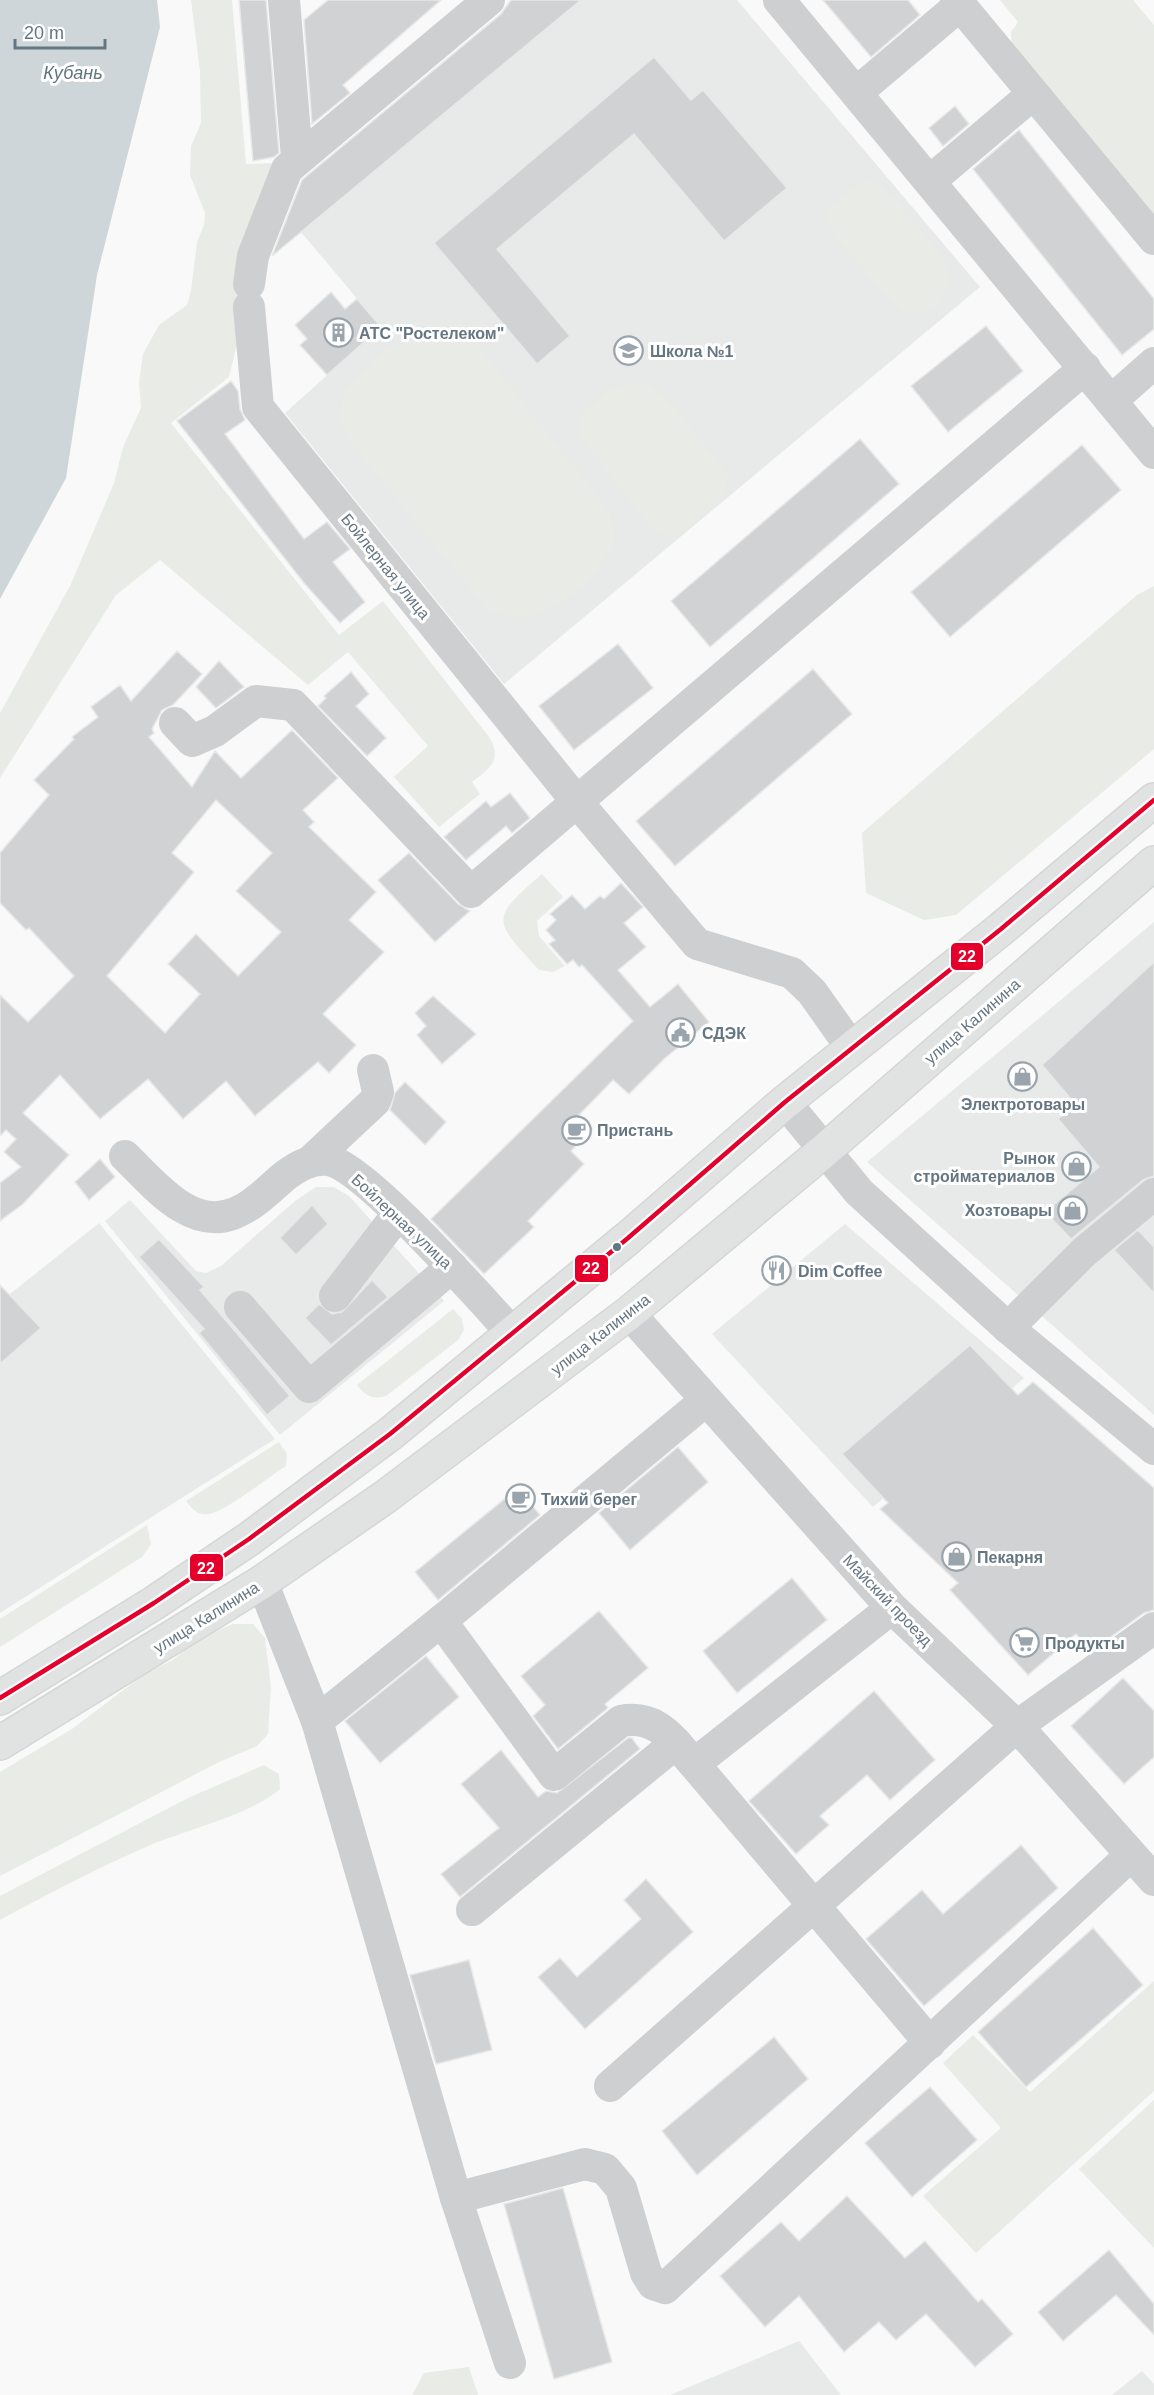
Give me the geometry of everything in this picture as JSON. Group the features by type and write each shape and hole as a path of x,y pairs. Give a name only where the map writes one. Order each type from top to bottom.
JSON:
{"highway":[{"path":"0,1698 154,1602 249,1539 390,1434 513,1334 851,1047 1001,928 1154,800"},
{"name":"улица Калинина","path":"0,1743 262,1582 386,1497 629,1313 825,1150 1154,863"},
{"path":"461,1376 450,1396 450,1408 455,1417 465,1424 484,1423"}],"street":[{"name":"Бойлерная улица","path":"489,0 297,158 287,169 253,256 249,296 258,407 578,803 696,944 792,973 812,992 851,1047"},
{"path":"779,0 1154,453"},
{"path":"856,93 958,3 1154,239"},
{"path":"290,4 297,158"},
{"path":"930,181 1033,94"},
{"path":"1112,401 1154,363"},
{"path":"175,723 192,741 215,731 256,701 293,705 471,892 578,803 1084,368"},
{"path":"125,1156 177,1203 193,1213 221,1217 251,1205 291,1171 312,1160 375,1101 378,1092 373,1070"},
{"path":"785,1102 859,1192 1008,1328 1154,1449"},
{"name":"Бойлерная улица","path":"312,1160 338,1163 367,1185 452,1267 513,1334"},
{"path":"1008,1328 1084,1252 1154,1194"},
{"path":"335,1296 398,1214"},
{"path":"240,1307 309,1387 452,1267"},
{"name":"Майский проезд","path":"629,1313 668,1354 705,1401 892,1608 1017,1726 1154,1881"},
{"path":"317,1721 705,1401"},
{"path":"262,1582 317,1721 456,2198 510,2363"},
{"path":"472,1910 685,1754 892,1608"},
{"path":"441,1621 554,1775 621,1720 634,1718 654,1723 685,1754 930,2043"},
{"path":"610,2086 1017,1726 1154,1628"},
{"path":"456,2198 585,2164 605,2169 621,2188 646,2273 653,2284 665,2288 1131,1855"}],"shaded area":[{"path":"191,0 232,0 246,164 281,163 229,377 171,423 339,635 383,601 489,737 495,758 489,768 472,782 480,794 439,827 394,777 428,746 348,652 308,685 160,560 116,595 0,778 0,713 71,584 114,483 123,447 141,408 139,382 143,354 159,325 187,305 191,291 197,242 204,225 205,213 190,175 191,146 201,123 200,71"},
{"name":"Школа №1","path":"581,0 737,0 980,287 504,684 285,413 381,327 301,232"},
{"path":"1000,0 1133,0 1154,25 1154,222 1012,47 1011,32 1018,22"},
{"path":"868,181 885,189 943,257 951,281 943,297 929,310 904,314 871,279 828,225 828,210 851,190"},
{"path":"451,326 478,346 610,512 615,535 612,546 596,571 560,603 531,617 518,618 488,611 352,444 339,418 344,391 381,353 420,328"},
{"path":"628,382 650,385 673,406 728,474 725,491 720,500 694,524 672,537 654,532 579,436 578,418 606,392"},
{"path":"1154,586 1154,749 956,915 924,920 866,893 862,833 1137,595"},
{"path":"542,874 563,897 537,921 539,936 565,966 553,972 539,970 513,940 503,920 513,901"},
{"path":"1154,922 1154,1415 867,1162"},
{"path":"316,1187 334,1187 349,1196 444,1301 280,1435 105,1221 130,1200 196,1271 206,1273 221,1266 295,1201"},
{"path":"99,1223 275,1439 0,1613 0,1302"},
{"path":"845,1224 1024,1378 873,1507 712,1334"},
{"path":"453,1309 462,1319 464,1330 458,1340 386,1396 377,1398 370,1396 357,1385"},
{"path":"279,1442 287,1454 286,1466 236,1501 216,1512 202,1514 186,1501"},
{"path":"147,1525 151,1544 142,1557 0,1647 0,1619"},
{"path":"233,1624 253,1624 265,1638 271,1687 268,1734 257,1746 219,1762 0,1876 0,1772 72,1729 146,1673 173,1660 199,1638"},
{"path":"264,1765 279,1774 280,1789 268,1798 221,1820 135,1852 0,1920 0,1896 188,1798"},
{"path":"1154,1981 1154,2091 976,2253 923,2196 1001,2128 943,2063 973,2035 1030,2092"},
{"path":"1154,2100 1154,2248 1079,2169"},
{"path":"799,2341 841,2395 670,2395"},
{"path":"469,2367 478,2395 412,2395 424,2373"},
{"path":"1142,2371 1154,2384 1154,2395 1112,2395"}],"water":[{"name":"Кубань","path":"0,0 157,0 160,27 97,275 66,478 0,599"}],"building":[{"path":"239,0 266,0 279,153 274,157 253,161"},
{"path":"328,0 441,0 343,85 350,93 312,124 304,20"},
{"path":"511,0 581,0 272,256 302,180 501,14"},
{"path":"823,0 908,0 920,15 871,57"},
{"path":"654,57 691,100 703,90 787,188 724,241 634,134 497,249 570,336 537,364 434,243"},
{"path":"955,106 969,124 943,146 929,128"},
{"path":"1019,130 1154,299 1154,329 1122,355 973,169"},
{"name":"АТС \"Ростелеком\"","path":"331,292 345,309 357,299 381,327 327,375 300,345 307,339 295,325"},
{"path":"986,326 1023,371 948,432 911,386"},
{"path":"231,381 238,391 240,409 245,420 225,434 304,539 327,522 350,549 333,562 365,602 340,623 304,583 177,421"},
{"path":"860,439 899,484 710,647 671,601"},
{"path":"1082,445 1121,490 950,637 911,592"},
{"path":"618,644 653,688 574,750 539,706"},
{"path":"177,651 202,674 173,705 162,710 152,729 154,733 149,737 192,787 215,751 241,778 292,730 338,778 303,810 314,822 309,827 376,892 349,920 384,952 323,1014 356,1045 329,1073 318,1062 255,1116 226,1081 183,1119 148,1079 100,1119 60,1075 23,1113 69,1155 23,1204 0,1221 0,1183 21,1167 4,1152 16,1139 6,1130 0,1136 0,995 28,1022 74,976 29,928 26,930 0,903 0,853 49,795 34,780 74,739 72,737 98,717 91,707 120,685 131,701","holes":["216,800 272,853 236,891 281,932 238,976 196,934 168,964 200,994 165,1033 107,976 194,872 172,853"]},
{"path":"219,661 244,687 216,708 196,687"},
{"path":"813,669 852,714 675,866 636,821"},
{"path":"351,672 369,694 356,706 386,738 367,756 318,706 326,698 324,696"},
{"path":"510,793 530,818 512,833 506,826 466,860 444,837 486,801 491,807"},
{"path":"409,853 458,904 470,911 435,942 378,880"},
{"path":"621,883 643,907 624,923 646,947 618,970 650,1007 678,984 709,1022 664,1059 629,1094 613,1080 578,1116 592,1129 571,1151 584,1164 528,1221 534,1227 484,1274 431,1219 633,1021 582,965 579,967 573,960 567,964 549,944 555,940 546,930 556,920 550,914 572,895 585,909 600,896 604,899"},
{"path":"1154,962 1154,1176 1143,1180 1071,1239 1045,1212 1099,1167 1058,1119 1076,1105 1042,1065"},
{"path":"433,996 476,1034 442,1064 417,1035 426,1026 415,1013"},
{"path":"405,1082 446,1122 425,1145 390,1110 395,1093"},
{"path":"100,1159 115,1177 89,1200 75,1182"},
{"path":"312,1205 328,1224 296,1255 280,1238"},
{"path":"1138,1230 1154,1247 1154,1293 1114,1250"},
{"path":"159,1239 204,1287 200,1290 290,1396 267,1415 199,1333 204,1329 139,1257"},
{"path":"372,1280 388,1297 331,1345 305,1318 319,1304 332,1314 342,1312"},
{"path":"0,1285 41,1328 0,1364"},
{"path":"970,1345 1018,1395 1033,1382 1154,1488 1154,1610 1144,1613 1090,1652 1076,1634 1028,1675 950,1590 958,1583 880,1509 888,1503 842,1454"},
{"path":"678,1447 708,1482 630,1550 599,1513"},
{"path":"518,1488 540,1515 438,1600 415,1572"},
{"path":"792,1578 827,1620 737,1693 703,1651"},
{"path":"599,1611 648,1668 605,1704 608,1708 558,1749 533,1716 545,1705 521,1676"},
{"path":"426,1656 459,1697 380,1763 345,1721"},
{"path":"1123,1678 1154,1711 1154,1757 1124,1784 1071,1726"},
{"path":"874,1691 935,1760 890,1800 867,1775 820,1816 829,1825 796,1854 749,1801"},
{"path":"628,1738 632,1738 640,1749 460,1897 441,1874 499,1828 461,1784 501,1750 538,1797 546,1791 557,1793"},
{"path":"1021,1845 1058,1888 924,2006 866,1939 922,1890 943,1914"},
{"path":"646,1879 693,1932 585,2029 538,1977 560,1958 577,1977 641,1919 624,1900"},
{"path":"1093,1928 1143,1985 1026,2087 978,2032"},
{"path":"469,1960 492,2050 436,2064 410,1975"},
{"path":"774,2037 808,2079 697,2175 662,2131"},
{"path":"930,2087 977,2140 912,2197 865,2143"},
{"path":"563,2188 612,2362 554,2379 504,2204"},
{"path":"847,2196 905,2258 925,2241 978,2302 982,2299 1013,2334 975,2367 926,2314 896,2340 879,2322 844,2352 799,2296 765,2327 720,2276 781,2222 799,2241"},
{"path":"1109,2250 1154,2304 1154,2335 1116,2295 1063,2341 1038,2312"}],"transit line":[{"name":"22","path":"0,1698 154,1603 249,1539 390,1434 628,1238 785,1102 1001,929 1154,800"}],"place":[{"name":"АТС \"Ростелеком\"","path":"338,333"},
{"name":"Школа №1","path":"629,351"},
{"name":"СДЭК","path":"681,1033"},
{"name":"Электротовары","path":"1023,1076"},
{"name":"Пристань","path":"576,1130"},
{"name":"Рынок стройматериалов","path":"1076,1167"},
{"name":"Хозтовары","path":"1073,1210"},
{"name":"Dim Coffee","path":"777,1271"},
{"name":"Тихий берег","path":"520,1499"},
{"name":"Пекарня","path":"956,1557"},
{"name":"Продукты","path":"1024,1643"}]}
